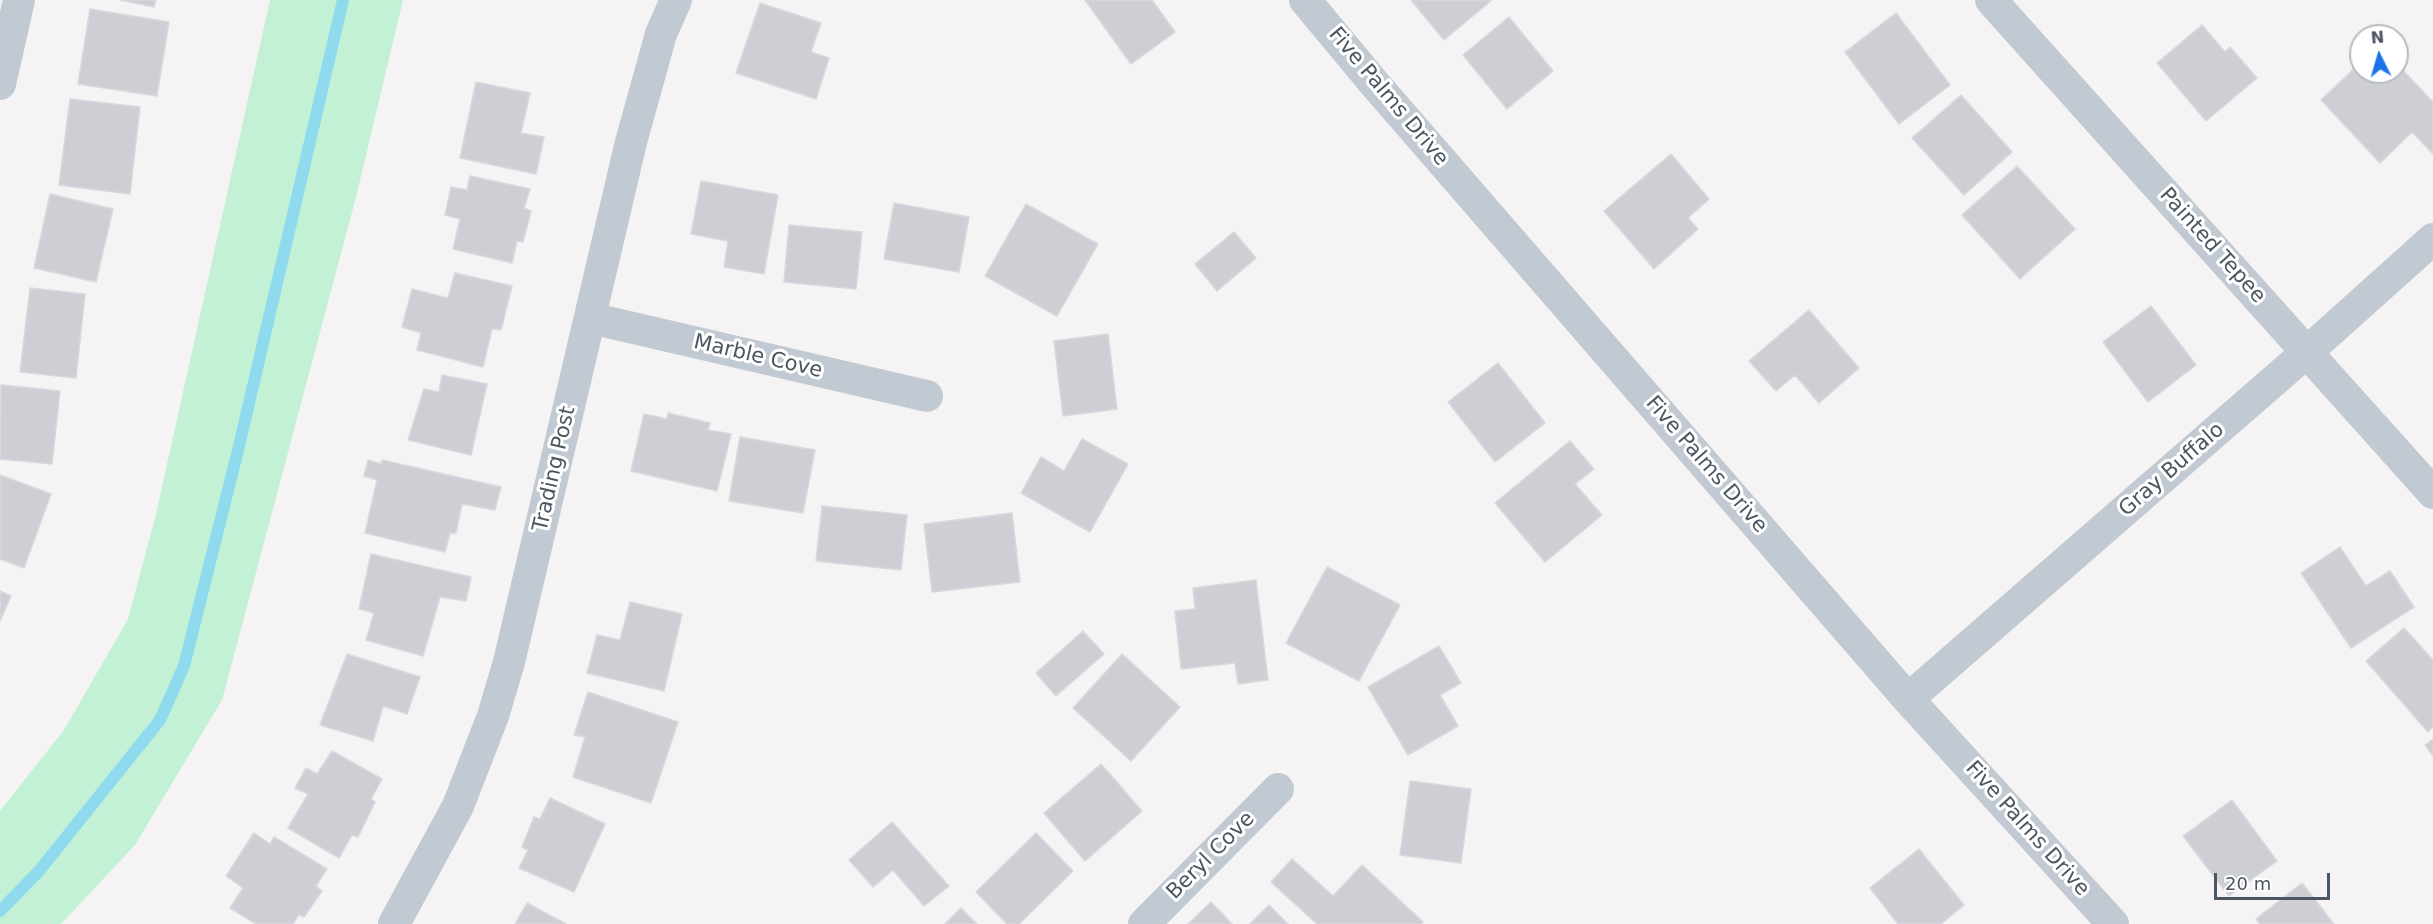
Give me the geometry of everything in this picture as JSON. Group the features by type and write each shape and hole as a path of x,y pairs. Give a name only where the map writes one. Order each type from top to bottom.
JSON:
{"street":[{"path":"0,84 19,0"},
{"name":"Trading Post","path":"394,924 458,806 493,716 509,662 631,142 661,34 676,0"},
{"name":"Five Palms Drive","path":"1305,0 1374,83 1908,699 2113,924"},
{"name":"Painted Tepee","path":"1991,0 2433,493"},
{"name":"Gray Buffalo","path":"1908,699 2307,352 2433,239"},
{"name":"Marble Cove","path":"590,318 927,396"},
{"name":"Beryl Cove","path":"1144,924 1278,789"}],"green space":[{"path":"270,0 403,0 356,197 222,700 135,845 61,924 0,924 0,811 64,730 128,619 155,518"}],"building":[{"path":"120,0 156,0 154,7"},
{"path":"1085,0 1152,0 1175,32 1131,64"},
{"path":"1411,0 1492,0 1444,40"},
{"path":"760,3 821,23 811,52 829,58 816,99 736,73"},
{"path":"90,9 169,22 157,96 78,84"},
{"path":"1896,13 1950,85 1899,124 1845,52"},
{"path":"1509,17 1553,71 1507,109 1463,55"},
{"path":"2202,25 2225,52 2230,47 2257,78 2206,121 2157,63"},
{"path":"2349,73 2349,84 2409,84 2409,77 2433,102 2433,154 2412,132 2380,163 2321,100"},
{"path":"476,82 530,93 521,133 544,137 536,174 460,158"},
{"path":"1961,95 2012,152 1964,195 1912,138"},
{"path":"70,99 140,107 130,194 59,185"},
{"path":"1671,154 1709,199 1688,218 1698,229 1654,269 1604,211"},
{"path":"2017,166 2075,229 2020,279 1962,215"},
{"path":"470,176 530,189 524,208 531,211 523,242 517,241 512,263 453,249 460,219 445,215 451,187 467,190"},
{"path":"701,181 778,195 764,274 724,267 728,241 691,234"},
{"path":"50,194 113,209 96,282 34,268"},
{"path":"894,203 969,217 959,272 884,259"},
{"path":"1026,204 1098,244 1057,316 985,276"},
{"path":"789,225 862,232 856,289 784,282"},
{"path":"1234,232 1256,258 1217,291 1195,264"},
{"path":"455,273 512,286 501,330 492,329 483,367 417,350 421,333 402,327 412,289 448,298"},
{"path":"30,288 85,294 76,378 20,372"},
{"path":"2151,306 2196,365 2148,402 2103,342"},
{"path":"1809,310 1859,368 1819,403 1795,375 1776,391 1749,361"},
{"path":"1108,334 1117,409 1063,416 1054,341"},
{"path":"1498,363 1545,423 1495,462 1448,402"},
{"path":"442,375 487,384 471,455 408,440 424,389 439,392"},
{"path":"1,385 60,391 52,464 0,459"},
{"path":"668,413 710,423 708,430 731,434 717,491 631,471 644,414 667,419"},
{"path":"740,437 815,450 803,513 729,501"},
{"path":"1082,439 1128,464 1090,532 1021,493 1041,457 1064,471"},
{"path":"1570,441 1594,469 1575,484 1602,515 1545,562 1495,503"},
{"path":"368,460 381,464 382,460 501,487 495,510 462,504 456,533 450,533 445,552 365,533 377,480 364,476"},
{"path":"0,475 51,494 24,568 0,559"},
{"path":"822,506 907,515 901,570 816,561"},
{"path":"1012,513 1020,582 932,592 924,524"},
{"path":"2340,547 2366,586 2390,571 2414,607 2351,648 2301,573"},
{"path":"371,554 471,577 466,601 440,597 423,656 366,640 374,613 359,609"},
{"path":"1327,567 1400,605 1359,681 1286,643"},
{"path":"1256,580 1268,680 1238,684 1235,663 1181,669 1175,611 1195,609 1193,588"},
{"path":"0,591 11,596 0,621"},
{"path":"630,602 682,614 664,691 587,673 597,635 620,640"},
{"path":"2404,628 2433,660 2433,727 2428,732 2366,661"},
{"path":"1083,631 1104,654 1056,696 1036,673"},
{"path":"1439,646 1461,683 1440,695 1458,726 1408,755 1368,687"},
{"path":"347,654 420,677 407,714 383,706 373,741 320,725"},
{"path":"1122,654 1180,707 1131,761 1073,708"},
{"path":"588,692 678,722 651,803 573,777 585,737 574,735"},
{"path":"2433,739 2433,756 2425,745"},
{"path":"332,751 382,779 371,799 375,802 358,837 352,835 339,858 288,828 308,794 295,788 306,768 317,774"},
{"path":"1101,764 1142,811 1085,861 1044,813"},
{"path":"1410,781 1471,789 1461,863 1400,855"},
{"path":"550,798 605,824 574,892 519,868 528,850 522,847 534,817 540,819"},
{"path":"2232,800 2277,861 2229,896 2183,836"},
{"path":"892,822 949,886 924,906 893,870 873,887 849,860"},
{"path":"254,833 270,844 274,837 327,869 316,886 322,891 304,917 299,914 293,924 256,924 230,908 243,888 226,876"},
{"path":"1036,833 1073,871 1019,924 1007,924 976,892"},
{"path":"1919,849 1964,905 1941,924 1898,924 1870,888"},
{"path":"1292,859 1333,896 1362,865 1423,922 1421,924 1317,924 1271,882"},
{"path":"2302,883 2334,924 2260,924 2256,919"},
{"path":"1211,902 1232,924 1188,924"},
{"path":"527,903 566,924 515,924"},
{"path":"1269,905 1288,924 1250,924"},
{"path":"961,908 977,924 945,924"}],"waterway":[{"path":"0,911 39,871 160,720 184,666 239,446 343,0"}]}
